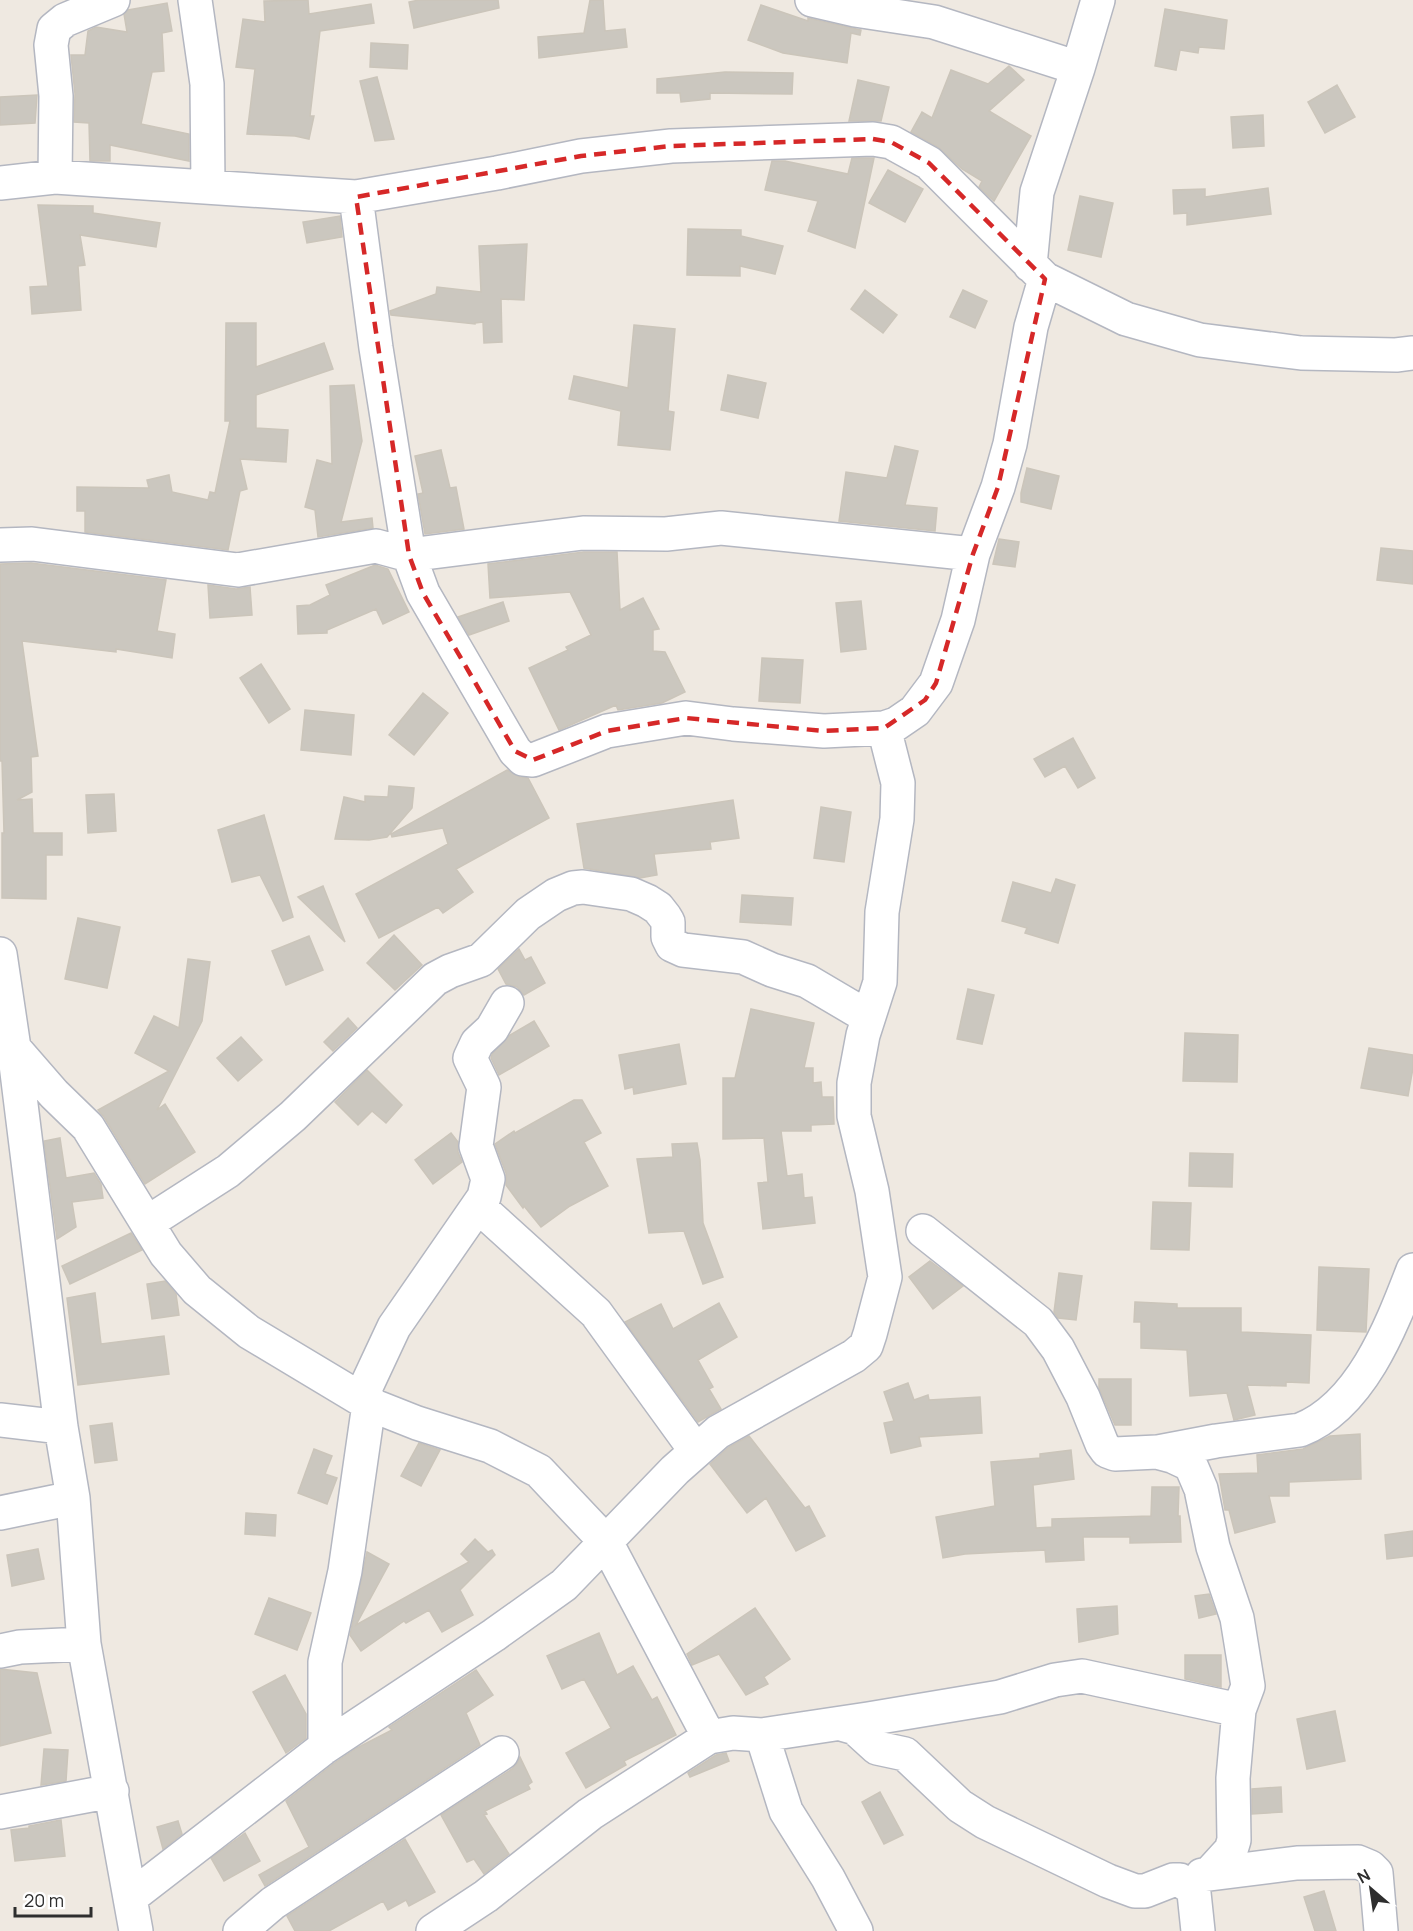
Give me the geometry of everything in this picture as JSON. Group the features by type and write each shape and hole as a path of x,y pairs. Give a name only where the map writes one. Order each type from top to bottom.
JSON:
{"street":[{"path":"56,177 56,96 51,45 54,29 65,20 113,0"},
{"path":"195,0 207,84 208,186"},
{"path":"812,0 855,10 934,22 1078,68"},
{"path":"356,197 376,348 408,555 423,593 515,751 523,759 534,760 607,731 686,718 824,731 884,728 896,724 915,711 936,683 958,620 973,554 998,487 1010,444 1031,327 1038,272 1037,192 1098,0"},
{"path":"0,183 56,177 356,197 581,156 671,146 873,139 891,142 928,163 1038,272 1126,319 1200,340 1301,353 1396,355 1413,352"},
{"path":"0,545 32,544 238,570 376,546 408,555 583,533 666,534 721,528 973,554"},
{"path":"131,1897 325,1747 494,1635 564,1585 675,1470 718,1432 854,1356 866,1346 885,1277 872,1191 854,1116 854,1083 868,1017 880,982 882,912 897,819 898,783 884,728"},
{"path":"147,1223 228,1171 293,1116 435,979 481,960 528,914 556,895 573,888 602,890 639,897 658,908 665,917 668,922 668,937 675,947 683,950 743,957 772,970 807,981 868,1017"},
{"path":"0,954 14,1048 61,1427 73,1498 84,1644 136,1931"},
{"path":"325,1747 325,1662 345,1572 369,1404 365,1389 394,1327 479,1207 488,1182 476,1146 484,1087 470,1059 477,1043 492,1029 507,1003"},
{"path":"14,1048 54,1094 88,1127 166,1254 206,1297 249,1332 369,1404 417,1423 490,1446 539,1471 606,1542 709,1737"},
{"path":"479,1207 596,1313 696,1451"},
{"path":"923,1231 1038,1322 1058,1349 1083,1397 1101,1444 1107,1451 1115,1454 1156,1452 1216,1441 1300,1430 1312,1425 1338,1407 1358,1382 1382,1342 1413,1270"},
{"path":"0,1420 61,1427"},
{"path":"1156,1452 1187,1463 1192,1468 1200,1489 1213,1546 1237,1618 1248,1686 1239,1710 1233,1778 1234,1840 1231,1850 1195,1876 1191,1887 1194,1893 1198,1931"},
{"path":"0,1512 73,1498"},
{"path":"0,1651 20,1647 84,1644"},
{"path":"433,1931 486,1896 590,1814 709,1737 733,1733 762,1735 841,1724 1000,1697 1055,1680 1082,1676 1239,1710"},
{"path":"841,1724 855,1728 877,1748 906,1754 960,1806 985,1822 1108,1881 1135,1891 1145,1891 1173,1880 1195,1876 1297,1863 1358,1862 1376,1873 1381,1931"},
{"path":"762,1735 786,1811 828,1878 856,1931"},
{"path":"240,1931 273,1903 502,1753"},
{"path":"0,1812 112,1791"}],"highlighted area":[{"path":"873,139 891,142 929,163 1045,279 998,487 973,554 936,683 925,700 884,728 824,731 686,718 607,731 533,760 515,751 423,593 409,555 356,197 581,156 671,146"}],"building":[{"path":"308,0 309,14 371,4 374,23 320,31 310,116 314,116 309,139 295,136 247,134 255,69 236,67 243,19 265,22 264,1"},
{"path":"498,0 499,8 414,28 409,2"},
{"path":"590,0 603,0 605,31 625,29 627,47 539,58 538,37 584,33"},
{"path":"167,3 172,31 162,33 164,71 152,72 141,124 189,134 189,161 110,145 110,161 90,161 89,123 74,122 75,94 71,55 85,55 88,31 96,27 127,32 124,14 128,10"},
{"path":"761,5 808,21 808,18 861,30 860,35 851,33 847,63 783,53 748,40"},
{"path":"1165,9 1227,20 1224,49 1199,47 1198,53 1180,50 1176,70 1155,66"},
{"path":"371,43 408,45 407,69 370,67"},
{"path":"1009,66 1024,80 989,111 1031,136 994,201 979,187 982,181 962,169 938,147 911,132 922,112 932,118 951,70 988,84"},
{"path":"725,72 793,73 792,94 710,93 710,99 681,102 680,93 657,93 657,79"},
{"path":"377,77 394,139 375,141 360,81"},
{"path":"858,80 889,87 881,121 849,121"},
{"path":"1337,85 1355,117 1325,133 1308,102"},
{"path":"37,95 35,123 0,125 0,97"},
{"path":"1263,115 1264,146 1233,148 1231,117"},
{"path":"852,158 874,158 855,248 808,231 818,201 765,190 772,161 785,161 848,174"},
{"path":"888,170 923,189 905,222 869,203"},
{"path":"1268,188 1271,214 1187,225 1187,213 1174,214 1173,190 1205,189 1205,197"},
{"path":"1080,196 1113,203 1101,257 1068,250"},
{"path":"38,205 93,206 93,213 160,223 156,247 80,235 85,265 78,266 81,310 32,314 30,287 48,286"},
{"path":"340,216 342,237 307,243 303,222"},
{"path":"688,229 741,230 741,236 783,246 775,274 740,266 740,276 687,275"},
{"path":"527,244 524,300 501,299 502,342 484,343 483,322 475,324 391,315 390,311 436,294 437,287 481,292 479,246"},
{"path":"865,290 897,315 883,333 851,309"},
{"path":"963,290 987,301 975,328 950,317"},
{"path":"226,323 256,323 256,367 324,343 333,369 256,395 256,428 288,430 286,462 240,459 247,489 240,491 228,550 85,532 85,511 77,511 77,487 149,488 147,480 169,475 172,492 208,500 210,492 215,493 230,421 225,421"},
{"path":"634,325 675,329 668,411 674,412 670,450 618,445 621,411 569,399 574,376 628,388"},
{"path":"728,375 766,383 758,418 721,410"},
{"path":"354,385 362,441 341,522 372,518 373,528 318,537 315,510 305,507 317,460 332,464 330,386"},
{"path":"895,446 918,451 905,505 937,508 935,531 839,521 846,472 887,478"},
{"path":"441,450 450,488 456,487 464,529 425,534 418,494 423,493 415,456"},
{"path":"1027,468 1059,476 1051,509 1021,502"},
{"path":"999,539 1019,542 1015,567 993,564"},
{"path":"1381,548 1413,551 1413,584 1377,580"},
{"path":"584,552 617,552 620,610 643,598 659,629 653,630 653,651 665,652 685,692 662,703 618,710 616,705 559,730 529,668 568,650 566,647 591,635 570,592 490,598 488,564"},
{"path":"31,563 166,580 157,631 175,634 172,658 116,649 116,652 22,641 38,756 31,757 32,792 17,800 32,799 33,833 62,833 62,855 46,855 46,899 2,898 2,833 4,833 2,761 0,761 0,564"},
{"path":"375,565 388,569 409,612 383,624 376,609 327,630 327,633 298,634 297,606 310,605 330,595 326,585"},
{"path":"208,585 236,589 250,587 252,615 210,618"},
{"path":"861,601 866,649 841,652 836,603"},
{"path":"503,602 509,621 469,635 458,617"},
{"path":"762,658 803,660 800,703 759,701"},
{"path":"261,664 290,709 269,723 240,678"},
{"path":"423,693 448,713 414,755 389,735"},
{"path":"305,710 354,715 351,755 301,750"},
{"path":"1073,738 1095,778 1078,788 1065,766 1045,777 1034,759"},
{"path":"507,770 520,777 528,778 549,818 456,869 473,892 443,913 438,907 379,938 356,894 448,844 443,828 392,837 391,834"},
{"path":"389,786 414,788 412,808 387,837 369,840 335,839 344,797 365,802 365,796 388,797"},
{"path":"114,794 116,831 88,833 86,795"},
{"path":"733,800 739,838 710,842 711,849 654,854 657,875 640,878 584,868 577,824"},
{"path":"821,807 851,812 844,862 814,858"},
{"path":"264,815 293,917 283,921 260,875 232,882 218,830"},
{"path":"1056,879 1075,885 1058,943 1025,933 1027,928 1002,921 1013,882 1051,893"},
{"path":"323,886 345,942 298,897"},
{"path":"742,895 793,898 791,925 740,922"},
{"path":"78,918 120,927 107,988 65,979"},
{"path":"394,935 422,965 395,990 367,963"},
{"path":"309,936 323,970 286,985 272,951"},
{"path":"519,949 525,960 531,957 545,983 524,995 517,987 506,984 498,969"},
{"path":"188,959 210,962 202,1021 157,1110 165,1104 195,1152 145,1184 98,1110 169,1071 135,1053 154,1016 179,1028"},
{"path":"968,989 994,995 982,1044 957,1039"},
{"path":"751,1009 814,1023 804,1068 813,1068 813,1083 821,1082 822,1097 833,1097 834,1124 811,1125 811,1131 781,1131 787,1176 802,1174 804,1198 812,1197 815,1223 763,1229 758,1183 768,1182 764,1138 723,1139 723,1078 735,1078"},
{"path":"348,1018 357,1028 333,1051 324,1042"},
{"path":"534,1021 549,1046 499,1075 491,1058 492,1054 510,1035"},
{"path":"1185,1033 1238,1035 1237,1082 1183,1081"},
{"path":"241,1037 262,1060 238,1081 217,1058"},
{"path":"679,1044 686,1084 634,1094 633,1087 625,1089 619,1055"},
{"path":"1369,1048 1413,1055 1408,1096 1361,1088"},
{"path":"367,1070 402,1105 386,1123 372,1111 358,1125 335,1102"},
{"path":"574,1100 582,1100 601,1133 584,1142 608,1186 570,1206 541,1227 506,1185 506,1173 495,1144 514,1131 515,1133"},
{"path":"451,1133 458,1142 458,1152 462,1162 433,1184 415,1160"},
{"path":"60,1138 66,1178 94,1173 101,1184 103,1198 72,1202 76,1227 57,1239 44,1141"},
{"path":"697,1143 703,1223 723,1277 703,1284 684,1231 649,1233 637,1159 673,1157 672,1144"},
{"path":"1190,1153 1233,1154 1232,1187 1189,1186"},
{"path":"1153,1202 1191,1203 1189,1250 1151,1249"},
{"path":"131,1233 142,1250 70,1284 62,1266"},
{"path":"930,1261 963,1286 933,1309 909,1277"},
{"path":"1319,1267 1369,1269 1366,1332 1317,1330"},
{"path":"1059,1273 1082,1276 1076,1320 1058,1318 1054,1312"},
{"path":"165,1281 176,1294 179,1315 152,1319 147,1284"},
{"path":"95,1293 101,1344 164,1336 169,1374 78,1385 67,1298"},
{"path":"1135,1302 1177,1304 1177,1308 1241,1308 1241,1332 1311,1335 1309,1383 1286,1382 1286,1386 1247,1385 1255,1415 1234,1420 1227,1393 1190,1396 1187,1350 1141,1348 1141,1322 1134,1322"},
{"path":"719,1303 737,1337 698,1360 713,1387 709,1389 721,1409 698,1422 625,1322 661,1304 673,1329"},
{"path":"1099,1379 1131,1379 1131,1425 1115,1425 1099,1388"},
{"path":"908,1383 914,1400 928,1395 929,1400 980,1397 982,1433 919,1437 921,1446 891,1453 884,1423 894,1421 884,1392"},
{"path":"112,1423 117,1460 95,1463 90,1426"},
{"path":"1360,1434 1361,1479 1289,1482 1289,1496 1269,1496 1275,1522 1235,1533 1229,1510 1225,1510 1219,1474 1258,1473 1257,1455 1303,1449 1330,1436"},
{"path":"749,1436 805,1508 809,1506 825,1536 796,1551 766,1498 747,1513 710,1464 729,1447"},
{"path":"419,1443 440,1450 421,1486 401,1476"},
{"path":"314,1449 332,1456 325,1474 337,1478 327,1504 298,1493"},
{"path":"1071,1450 1074,1479 1033,1485 1036,1528 1052,1527 1052,1519 1151,1516 1152,1487 1179,1487 1178,1516 1180,1516 1181,1542 1130,1543 1130,1537 1083,1537 1084,1560 1046,1562 1045,1550 965,1554 943,1558 936,1517 995,1506 991,1462 1040,1458 1040,1454"},
{"path":"246,1513 276,1515 275,1536 245,1534"},
{"path":"1413,1531 1413,1556 1387,1559 1385,1535"},
{"path":"475,1539 488,1552 492,1550 495,1555 460,1590 473,1615 442,1632 429,1610 406,1623 404,1621 361,1651 350,1635 367,1552 389,1564 356,1625 469,1562 461,1554"},
{"path":"38,1549 44,1579 12,1586 7,1555"},
{"path":"1209,1594 1216,1614 1199,1618 1195,1596"},
{"path":"269,1598 311,1613 297,1650 255,1634"},
{"path":"1117,1606 1118,1634 1079,1642 1077,1609"},
{"path":"755,1608 790,1659 764,1677 768,1684 746,1695 719,1654 692,1665 687,1654"},
{"path":"599,1633 617,1675 633,1666 652,1700 657,1697 676,1735 624,1761 626,1765 586,1788 566,1753 611,1728 584,1679 562,1689 547,1656"},
{"path":"1185,1655 1221,1655 1221,1687 1185,1679"},
{"path":"0,1669 37,1673 51,1733 0,1746"},
{"path":"476,1670 493,1695 466,1713 480,1745 265,1886 259,1875 309,1847 286,1801 336,1762 392,1730 389,1727"},
{"path":"285,1675 306,1714 306,1738 286,1753 253,1692"},
{"path":"1335,1711 1345,1761 1307,1769 1297,1719"},
{"path":"44,1749 68,1750 66,1781 41,1785"},
{"path":"726,1753 729,1761 690,1777 688,1773 716,1755"},
{"path":"520,1757 532,1782 528,1785 530,1789 485,1811 487,1814 484,1815 509,1854 484,1874 474,1859 467,1862 441,1815 512,1769"},
{"path":"1281,1787 1282,1812 1252,1814 1252,1789"},
{"path":"880,1792 903,1835 884,1844 862,1802"},
{"path":"61,1820 65,1856 15,1861 11,1830"},
{"path":"178,1821 182,1834 163,1849 157,1827"},
{"path":"245,1833 260,1861 224,1881 211,1858"},
{"path":"405,1839 435,1892 409,1906 406,1900 388,1910 383,1901 329,1931 295,1931 287,1916"},
{"path":"1324,1891 1336,1931 1315,1931 1304,1897"}]}
